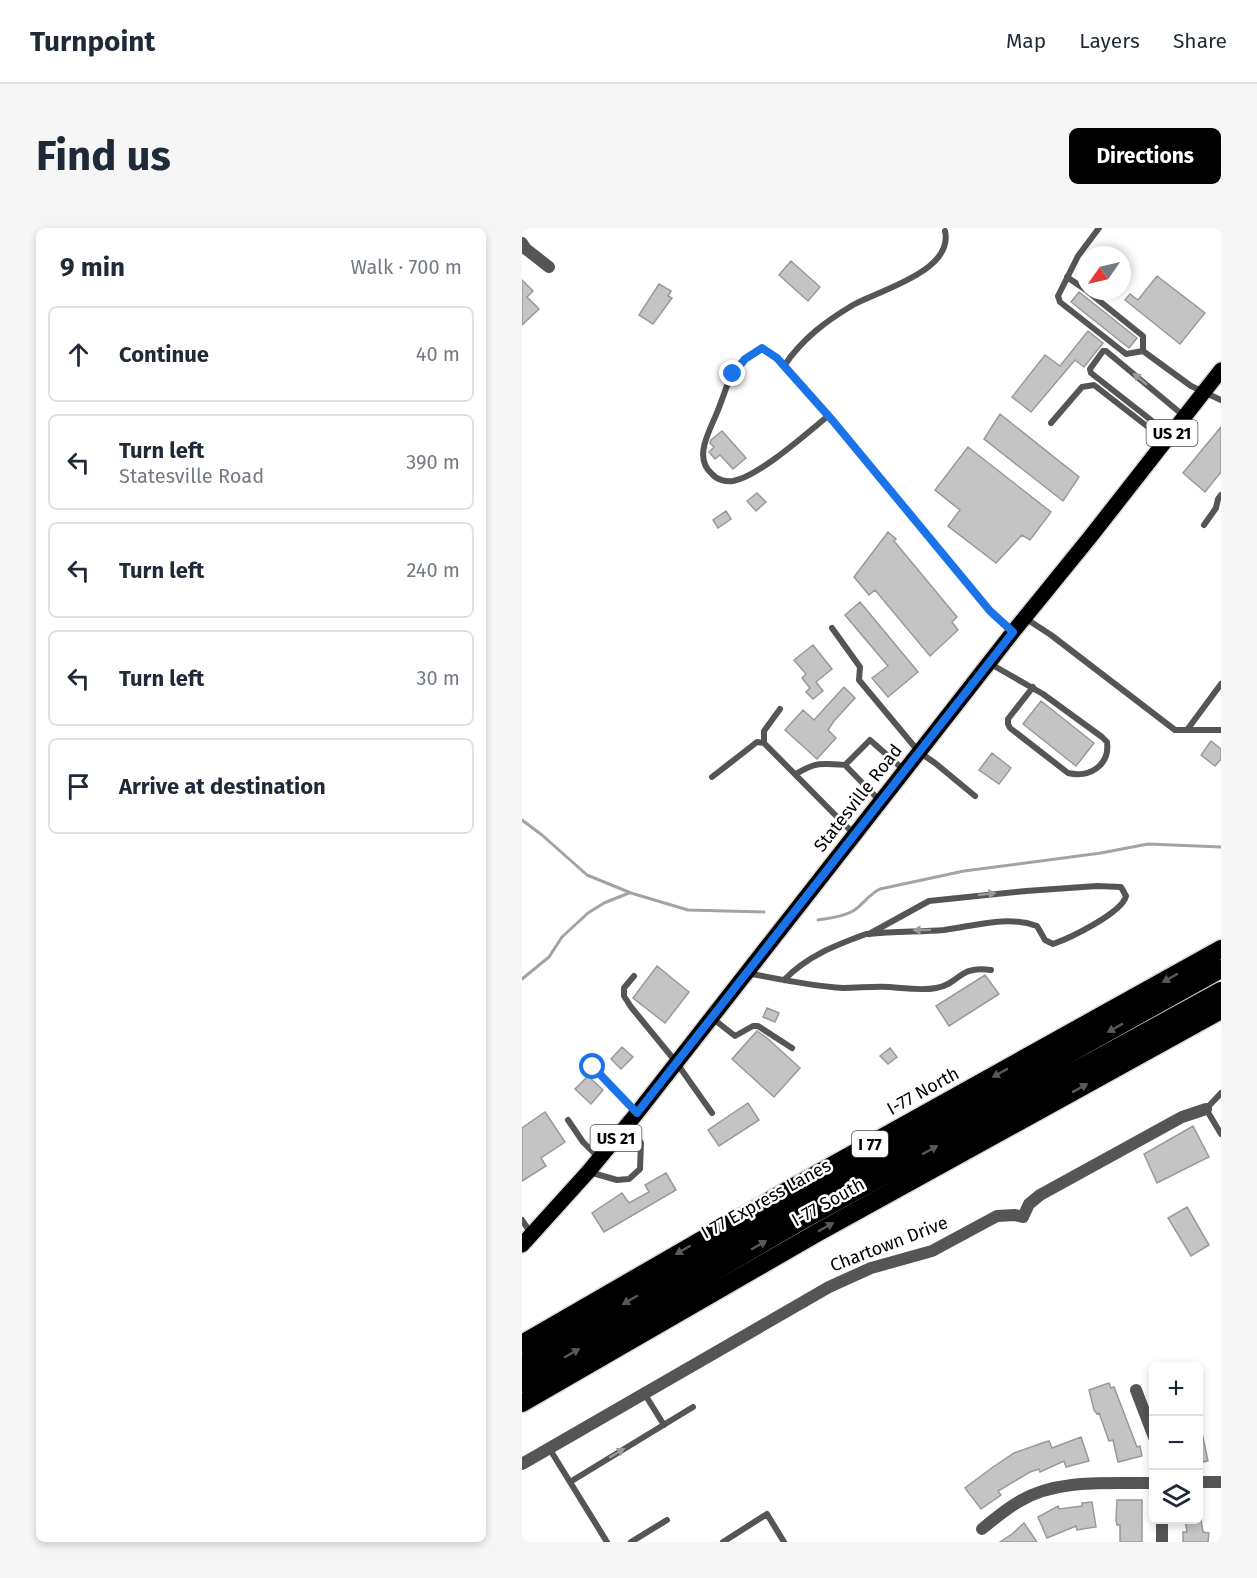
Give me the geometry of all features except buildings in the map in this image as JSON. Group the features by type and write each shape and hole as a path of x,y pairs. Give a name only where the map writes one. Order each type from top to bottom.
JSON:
{"highway":[{"name":"I-77 North","path":"522,1344 771,1200 1221,949"},
{"name":"I 77 Express Lanes","path":"522,1364 798,1204 1221,969"},
{"name":"I 77 Express Lanes","path":"522,1383 778,1234 1221,991"},
{"name":"I-77 South","path":"522,1403 731,1281 1221,1010"},
{"path":"936,1166 1048,1085"},
{"path":"522,1350 603,1316"}],"main road":[{"name":"Statesville Road","path":"527,1240 588,1172 633,1117 988,663 1221,370"}],"street":[{"path":"522,243 526,249 549,267"},
{"name":"Chartown Drive","path":"522,1464 808,1298 851,1276 932,1251 997,1216 1023,1218 1029,1204 1040,1195 1182,1117 1206,1109"},
{"path":"1136,1390 1149,1424"},
{"path":"1203,1482 1221,1482"},
{"path":"982,1528 1021,1500 1044,1490 1073,1485 1149,1483"},
{"path":"1162,1524 1162,1542"}],"lane":[{"path":"1099,228 1078,256 1058,296 1060,302 1126,354 1143,351 1191,386 1221,400"},
{"path":"784,366 802,341 822,326 855,304 929,266 944,249 945,231"},
{"path":"1067,277 1077,284"},
{"path":"1098,300 1143,336 1143,351"},
{"path":"828,416 749,475 734,481 727,481 712,475 702,457 706,438 727,386 738,366 762,348 777,358 828,416 990,611 1013,632"},
{"path":"1169,437 1091,373 1090,369 1103,351 1106,351 1185,417"},
{"path":"1051,423 1082,387 1094,385 1148,427 1169,437"},
{"path":"1204,525 1219,510 1218,499 1221,495"},
{"path":"1024,618 1051,635 1175,730 1221,730"},
{"path":"832,628 860,667 859,680 919,752 975,796"},
{"path":"988,663 1033,687 1107,742 1106,756 1089,774 1079,776 1068,773 1010,728 1008,719 1033,687"},
{"path":"1187,730 1221,684"},
{"path":"780,709 764,730 764,742 855,834"},
{"path":"845,765 870,740 904,771"},
{"path":"712,777 758,742 764,742"},
{"path":"796,774 809,765 823,763 845,765 880,801"},
{"path":"784,980 811,957 836,945 869,934 929,901 1097,886 1121,887 1126,896 1125,902 1074,936 1053,944 1045,940 1037,926 1021,920 942,930 869,934"},
{"path":"746,973 843,988 921,989 939,988 977,968 991,970"},
{"path":"634,976 624,988 624,996 676,1062 712,1113"},
{"path":"711,1018 735,1036 753,1026 758,1026 792,1048"},
{"path":"588,1172 617,1180 629,1179 640,1169 641,1143 633,1117 593,1067"},
{"path":"1221,1093 1206,1109 1221,1134"},
{"path":"568,1120 583,1142 599,1158"},
{"path":"522,1220 527,1240"},
{"path":"644,1393 664,1425"},
{"path":"570,1482 693,1407"},
{"path":"549,1448 607,1542"},
{"path":"723,1542 767,1514 784,1542"},
{"path":"631,1542 667,1520"}],"waterway":[{"path":"522,820 587,875 631,893 688,910 764,912"},
{"path":"818,920 849,913 880,889 964,871 1101,853 1148,844 1221,847"},
{"path":"522,979 549,957 562,937 588,913 604,903 629,893"}],"route":[{"path":"593,1067 637,1113 1013,632 990,611 833,421 777,358 762,348 745,359 733,374"}]}
